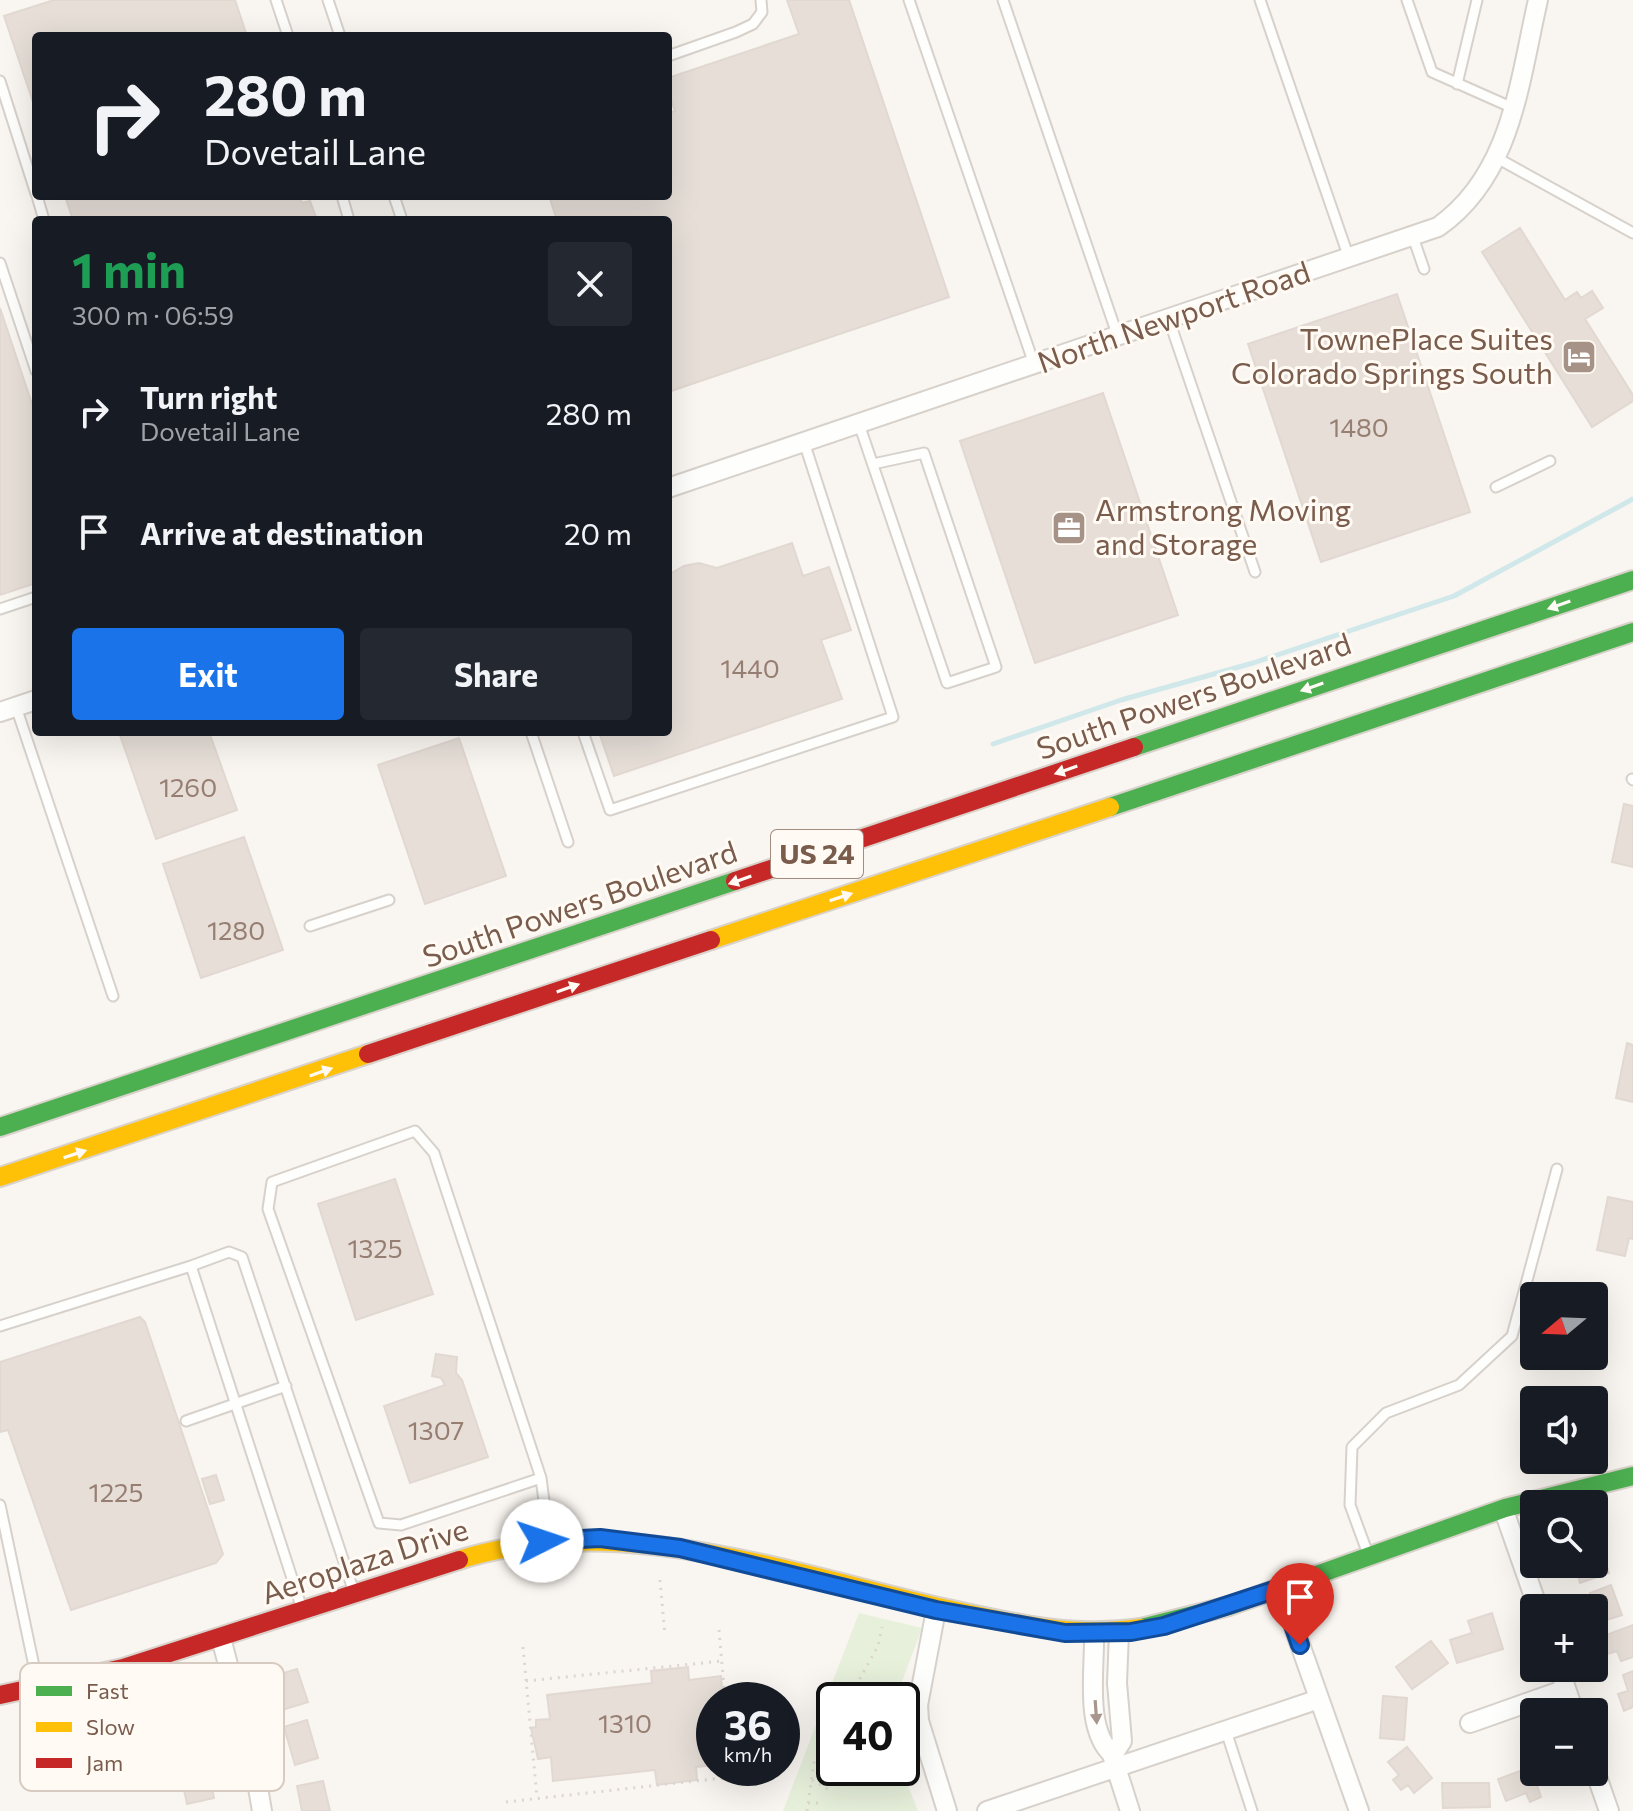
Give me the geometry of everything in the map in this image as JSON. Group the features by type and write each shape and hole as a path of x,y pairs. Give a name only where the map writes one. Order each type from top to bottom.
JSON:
{"main road":[{"name":"South Powers Boulevard","path":"0,1127 1633,580"},
{"name":"US 24","path":"0,1177 1633,632"},
{"name":"Aeroplaza Drive","path":"130,1663 221,1638 475,1555 549,1540 600,1538 680,1548 936,1610 1034,1629 1094,1634 1119,1632 1198,1617 1504,1511 1603,1481 1633,1476"},
{"name":"Aeroplaza Drive","path":"0,1695 20,1691"}],"street":[{"name":"North Newport Road","path":"672,487 1438,227 1469,201 1497,158 1513,108 1538,0"},
{"path":"8,710 32,701"},
{"path":"1504,1511 1533,1594"},
{"path":"1280,1588 1359,1811"},
{"path":"936,1610 918,1705 947,1811"},
{"path":"1114,1761 1122,1741 1117,1683 1119,1632"},
{"path":"1094,1634 1096,1717 1101,1745 1114,1761 1130,1811"},
{"path":"221,1638 227,1663"},
{"path":"1564,1682 1569,1698"},
{"path":"1470,1723 1566,1689"},
{"path":"987,1811 1114,1761 1225,1730 1319,1699"},
{"path":"1600,1786 1609,1811"},
{"path":"257,1791 262,1811"}],"lane":[{"path":"276,0 287,32"},
{"path":"328,0 336,32"},
{"path":"672,54 753,24 762,12 761,0"},
{"path":"909,0 1034,365"},
{"path":"1003,0 1118,337"},
{"path":"1260,0 1350,259"},
{"path":"1407,0 1432,72 1513,108"},
{"path":"1457,84 1477,0"},
{"path":"0,81 32,182"},
{"path":"1497,158 1633,233"},
{"path":"1413,237 1424,269"},
{"path":"0,263 32,359"},
{"path":"1169,320 1255,572"},
{"path":"859,424 947,683 996,667 924,453 873,464"},
{"path":"584,736 610,810 893,717 804,442"},
{"path":"1496,487 1550,461"},
{"path":"0,609 32,598"},
{"path":"8,710 113,996"},
{"path":"532,736 568,842"},
{"path":"310,926 389,900"},
{"path":"541,1478 401,1525 379,1523 268,1209 272,1182 415,1131 434,1153 541,1478 549,1540"},
{"path":"1369,1558 1350,1505 1352,1447 1386,1413 1459,1385 1512,1336 1557,1169"},
{"path":"0,1326 229,1252 242,1257 355,1595"},
{"path":"191,1266 303,1612"},
{"path":"186,1421 286,1386"},
{"path":"0,1505 33,1663"},
{"path":"1225,1730 1252,1811"}],"path":[{"path":"660,1580 665,1635"},
{"path":"858,1682 878,1646 882,1627"},
{"path":"719,1630 724,1682"},
{"path":"523,1647 537,1798"},
{"path":"526,1681 722,1661"},
{"path":"807,1811 816,1760"},
{"path":"811,1779 833,1792"},
{"path":"506,1802 696,1781"},
{"path":"808,1803 824,1803"}],"green space":[{"path":"859,1613 922,1628 902,1682 833,1682"},
{"path":"816,1725 816,1786 908,1786 918,1811 783,1811 793,1786 800,1786 800,1767"}],"building":[{"path":"54,0 235,0 246,32 32,32 32,99 4,16"},
{"path":"787,0 849,0 949,297 672,391 672,216 556,216 550,200 672,200 672,112 675,111 672,77 799,34"},
{"path":"66,200 301,200 302,203 310,201 316,216 72,216"},
{"name":"TownePlace Suites Colorado Springs South","path":"1520,228 1565,300 1577,292 1581,298 1592,291 1603,308 1585,319 1633,395 1633,401 1592,427 1482,252"},
{"path":"1397,294 1470,512 1321,562 1248,344"},
{"path":"0,308 32,404 32,584 0,595"},
{"name":"Armstrong Moving and Storage","path":"1103,393 1178,615 1035,663 960,441"},
{"path":"792,543 803,576 829,567 851,630 821,640 842,699 614,776 600,736 672,736 672,573 699,563 717,568"},
{"path":"120,736 210,736 237,810 156,839"},
{"path":"459,738 506,876 425,904 378,765"},
{"path":"1624,804 1633,806 1633,867 1612,862"},
{"path":"244,837 283,950 201,978 163,864"},
{"path":"1627,1043 1633,1045 1633,1102 1616,1098"},
{"path":"395,1179 433,1294 356,1320 318,1204"},
{"path":"1608,1197 1633,1202 1633,1239 1629,1238 1625,1256 1597,1250"},
{"path":"140,1317 145,1322 223,1554 216,1563 71,1610 8,1430 0,1432 0,1362"},
{"path":"436,1354 457,1357 456,1373 462,1380 488,1457 410,1483 384,1406 445,1385 441,1378 432,1376"},
{"path":"216,1475 224,1500 210,1504 202,1479"},
{"path":"1578,1578 1594,1578 1580,1583"},
{"path":"1611,1585 1622,1615 1608,1620 1608,1594 1590,1593"},
{"path":"1492,1613 1503,1649 1457,1663 1450,1640 1472,1633 1468,1621"},
{"path":"1633,1625 1633,1657 1621,1661 1617,1651 1608,1654 1608,1634"},
{"path":"1431,1641 1448,1663 1412,1689 1396,1667"},
{"path":"688,1667 689,1680 721,1676 722,1682 696,1682 696,1780 657,1785 655,1770 553,1781 551,1757 538,1759 531,1728 536,1727 536,1720 550,1719 547,1695 652,1683 651,1671"},
{"path":"297,1669 308,1702 284,1709 284,1673"},
{"path":"1633,1671 1633,1707 1624,1711 1618,1694 1628,1691 1623,1675"},
{"path":"1383,1696 1407,1698 1404,1740 1380,1738"},
{"path":"307,1720 318,1758 295,1765 284,1727"},
{"path":"1407,1747 1432,1778 1414,1793 1408,1785 1401,1790 1393,1780 1399,1775 1388,1762"},
{"path":"1520,1771 1520,1786 1537,1786 1541,1797 1530,1802 1526,1793 1506,1801 1498,1779"},
{"path":"323,1781 330,1811 302,1811 297,1786"},
{"path":"1442,1783 1489,1783 1490,1807 1443,1808"},
{"path":"184,1791 213,1791 214,1798 187,1804"}],"waterway":[{"path":"993,744 1121,700 1253,663 1454,596 1633,499"}],"traffic: fast":[{"path":"1134,747 1633,580"},
{"path":"1110,807 1633,632"},
{"path":"0,1127 735,881"},
{"path":"1141,1628 1229,1606 1505,1508 1633,1476"}],"traffic: slow":[{"path":"711,940 1110,807"},
{"path":"0,1177 368,1054"},
{"path":"459,1560 518,1546 579,1541 640,1544 763,1564 1017,1624 1090,1631 1141,1628"}],"traffic: jam":[{"path":"735,881 1134,747"},
{"path":"368,1054 711,940"},
{"path":"139,1663 459,1560"},
{"path":"0,1695 20,1691"}],"place":[{"name":"TownePlace Suites Colorado Springs South","path":"1579,357"},
{"name":"Armstrong Moving and Storage","path":"1069,528"}],"route":[{"path":"542,1541 600,1538 680,1548 936,1610 1065,1633 1131,1632 1164,1626 1280,1588 1300,1645"}]}
